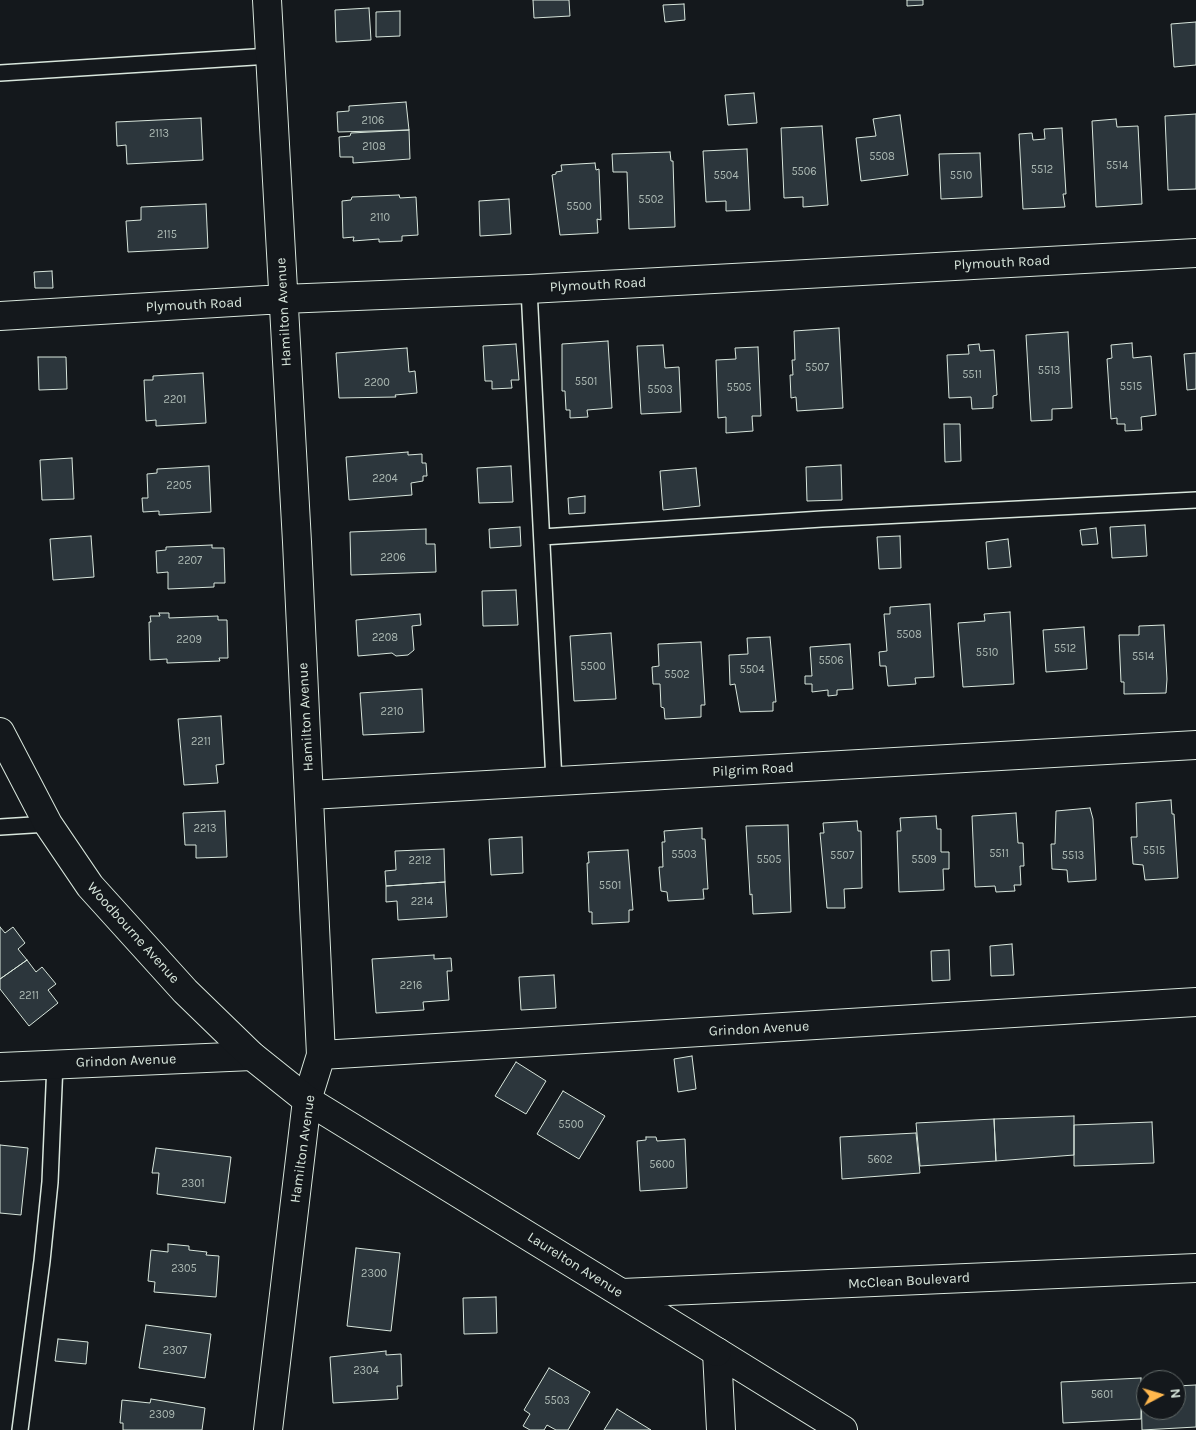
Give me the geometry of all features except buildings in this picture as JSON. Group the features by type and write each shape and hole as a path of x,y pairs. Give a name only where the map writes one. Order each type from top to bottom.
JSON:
{"street":[{"name":"Hamilton Avenue","path":"266,0 310,795 322,1055 307,1100 268,1430"},
{"name":"Plymouth Road","path":"0,316 1196,253"},
{"name":"Woodbourne Avenue","path":"0,732 48,824 90,886 185,991 252,1056 307,1100"},
{"name":"Pilgrim Road","path":"310,795 1196,746"},
{"name":"Grindon Avenue","path":"322,1055 1196,1002"},
{"name":"Grindon Avenue","path":"0,1067 55,1063 252,1056"},
{"name":"Laurelton Avenue","path":"307,1100 843,1430"},
{"name":"McClean Boulevard","path":"622,1293 1196,1268"},
{"path":"717,1352 720,1430"}],"lane":[{"path":"0,73 270,56"},
{"path":"529,289 554,781"},
{"path":"542,537 822,519 1196,500"},
{"path":"0,827 48,824"},
{"path":"20,1430 50,1182 55,1063"}]}
